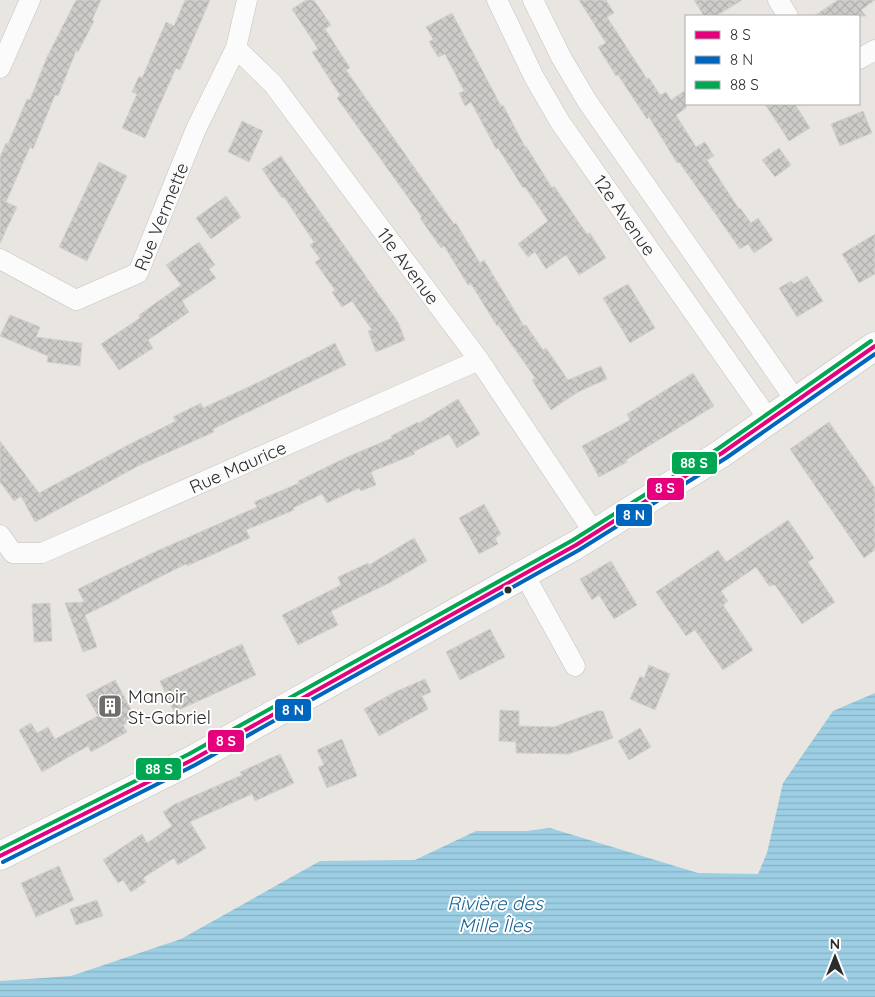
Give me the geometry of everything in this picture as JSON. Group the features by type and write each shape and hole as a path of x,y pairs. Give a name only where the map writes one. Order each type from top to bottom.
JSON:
{"main road":[{"path":"0,856 192,760 595,534 694,471 875,346"}],"street":[{"path":"0,68 30,0"},
{"path":"236,48 247,0"},
{"name":"12e Avenue","path":"497,0 534,77 560,122 769,420"},
{"name":"12e Avenue","path":"533,0 560,57 587,101 796,401"},
{"path":"778,0 787,15"},
{"name":"Rue Vermette","path":"0,260 76,300 138,273 196,128 236,48"},
{"name":"11e Avenue","path":"236,48 273,84 479,360 595,534"},
{"path":"860,58 875,50"},
{"name":"Rue Maurice","path":"0,535 13,553 42,553 479,360"},
{"path":"524,574 575,666"}],"water":[{"name":"Rivière des Mille Îles","path":"875,693 875,997 0,997 0,981 71,976 181,939 320,861 415,860 476,831 526,831 550,828 698,873 758,874 767,853 783,783 833,711"}],"building":[{"path":"76,0 101,0 92,20 94,21 78,52 76,51 58,96 55,95 33,149 30,147 6,202 17,207 0,243 0,157 6,143 8,144 27,99 30,100 47,57"},
{"path":"185,0 210,0 180,70 176,68 145,138 122,128 137,94 132,92 139,76 142,78 166,22 174,26"},
{"path":"306,0 314,0 331,25 325,29 350,68 346,70 454,224 456,223 480,263 484,260 524,326 526,325 543,350 546,348 568,380 601,366 607,379 578,392 551,410 532,380 535,378 497,326 471,284 468,285 444,246 441,248 420,218 422,217 337,98 340,95 312,52 318,49 292,9"},
{"path":"579,0 606,0 614,13 607,17 647,79 649,78 660,95 666,92 671,100 685,91 686,108 676,115 696,147 705,142 714,156 707,160 739,209 751,223 758,218 773,240 754,253 748,244 740,249 679,162 677,163 649,117 647,119 618,75 616,76 598,47 606,43"},
{"path":"694,0 742,0 718,15 703,15"},
{"path":"838,0 875,0 861,10 866,16 816,15"},
{"path":"452,13 525,147 552,188 554,186 587,234 590,233 606,258 579,275 566,255 546,269 535,252 528,257 518,244 548,221 525,187 523,188 498,148 496,149 471,102 465,106 459,93 464,91 445,54 438,57 429,42 433,39 426,27"},
{"path":"766,105 796,105 810,128 789,141"},
{"path":"863,111 872,133 840,146 831,124"},
{"path":"242,121 263,131 249,162 228,152"},
{"path":"779,148 791,165 775,177 762,160"},
{"path":"281,156 398,322 405,340 376,352 368,331 372,330 352,301 342,307 332,292 335,290 315,262 320,259 310,245 314,242 284,197 282,198 262,169"},
{"path":"99,162 127,176 87,261 59,247"},
{"path":"226,196 241,217 211,239 196,218"},
{"path":"875,234 875,274 859,283 842,254"},
{"path":"199,242 215,265 209,269 216,278 182,301 189,312 148,340 153,348 119,370 101,344 140,318 139,315 181,285 166,265"},
{"path":"807,276 823,301 797,317 779,288 791,281 794,284"},
{"path":"628,284 655,328 630,343 603,298"},
{"path":"10,315 40,327 36,337 82,343 80,366 47,362 48,356 0,336"},
{"path":"335,343 346,365 213,429 214,432 138,466 35,522 21,496 14,501 0,482 0,441 39,493 176,421 173,417 201,403 203,408"},
{"path":"693,373 714,406 626,460 627,462 599,477 582,446 630,420 627,414"},
{"path":"458,399 480,434 457,448 449,434 413,452 415,454 371,472 376,485 361,491 359,488 327,503 322,494 293,508 294,510 246,530 250,538 187,566 186,564 85,615 97,647 83,652 65,603 84,602 78,589 159,550 257,507 254,502 299,483 298,481 347,457 392,438 391,436 419,423"},
{"path":"829,422 875,488 875,550 864,558 790,449"},
{"path":"484,504 501,534 495,538 498,544 479,554 459,518"},
{"path":"788,520 814,558 808,562 835,602 802,624 775,585 769,586 756,567 721,591 728,601 723,605 753,650 723,670 695,630 686,636 656,592 718,550 726,562"},
{"path":"414,538 427,561 389,583 331,611 338,625 298,645 282,615 341,585 338,577 368,563 369,565"},
{"path":"611,561 637,605 614,619 599,595 592,600 580,579"},
{"path":"50,603 52,641 34,642 32,604"},
{"path":"490,629 505,657 460,680 446,652"},
{"path":"242,644 256,675 174,712 160,681"},
{"path":"649,665 670,674 655,710 630,699 640,676 644,678"},
{"path":"425,679 431,692 422,696 428,709 379,736 364,709 395,692"},
{"path":"115,680 136,718 123,725 127,732 91,752 88,746 42,772 19,730 31,723 37,733 48,727 55,739 98,716 86,695"},
{"path":"500,710 519,711 519,726 554,727 597,711 603,711 613,738 569,754 516,753 516,742 499,741"},
{"path":"640,728 651,747 629,760 618,741"},
{"path":"342,739 357,776 327,788 318,767 324,765 317,750"},
{"path":"280,754 294,783 255,801 252,794 190,822 206,848 178,865 174,858 143,878 146,882 131,892 123,880 118,883 103,860 142,834 147,843 172,826 163,812 175,804 242,775 240,772"},
{"path":"59,866 74,900 36,917 21,883"},
{"path":"97,900 103,916 76,925 70,909"}],"transit line":[{"path":"0,849 189,754 573,540 719,448 871,341"},
{"path":"0,856 192,760 576,545 722,453 875,346"},
{"path":"3,862 195,765 579,550 726,458 875,354"}],"place":[{"name":"Manoir St-Gabriel","path":"110,706"}]}
